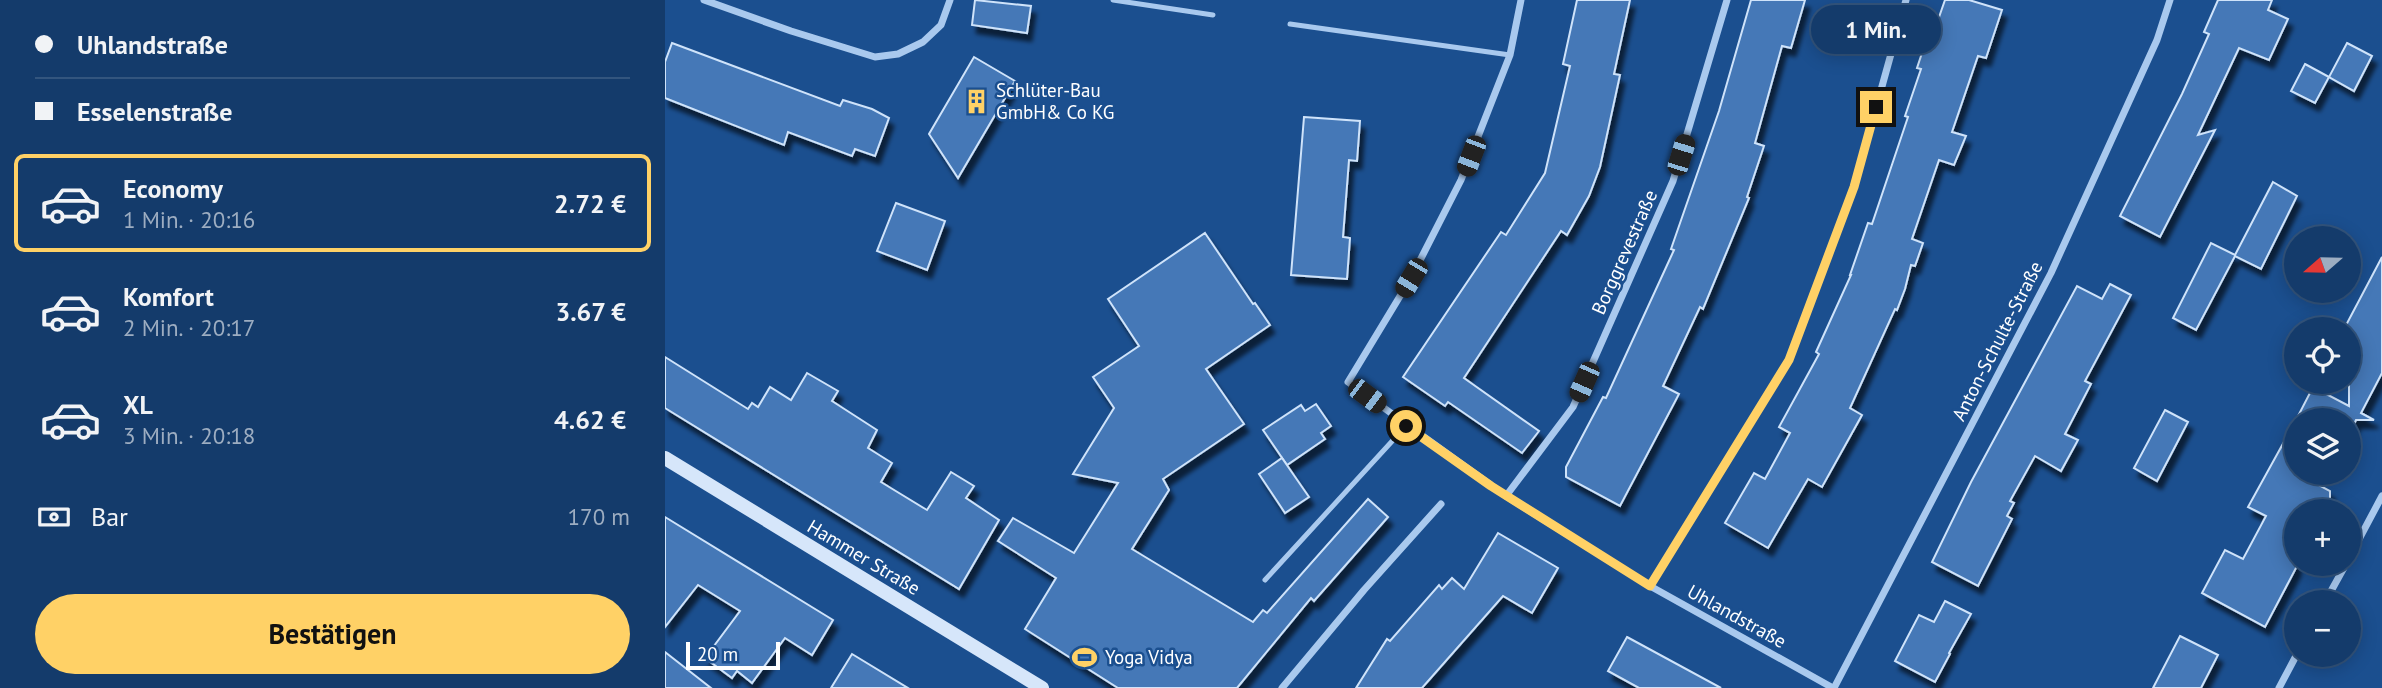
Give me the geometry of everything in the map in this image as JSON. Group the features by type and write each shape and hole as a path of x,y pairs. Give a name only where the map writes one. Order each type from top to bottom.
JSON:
{"main road":[{"name":"Hammer Straße","path":"665,458 1042,688"}],"street":[{"path":"704,0 875,57 898,54 923,42 941,25 950,0"},
{"path":"1510,55 1521,0"},
{"name":"Borggrevestraße","path":"1506,496 1573,407 1673,181 1727,0"},
{"path":"1650,586 1789,360 1854,187 1906,0"},
{"name":"Anton-Schulte-Straße","path":"1834,688 2050,273 2161,29 2170,0"},
{"name":"Uhlandstraße","path":"1510,55 1461,180 1411,278 1348,382 1506,496 1650,586 1834,688"},
{"path":"2361,535 2382,496"},
{"path":"1282,688 1441,504"},
{"path":"2279,688 2290,667"}],"lane":[{"path":"1113,0 1213,15"},
{"path":"1290,24 1510,55"},
{"path":"1265,580 1406,426"}],"building":[{"path":"975,0 1031,6 1027,33 972,25"},
{"path":"1577,0 1630,0 1614,74 1620,75 1600,167 1589,196 1567,235 1561,231 1464,378 1539,431 1522,453 1448,402 1445,406 1403,377 1501,232 1506,235 1545,173 1570,66 1563,64"},
{"path":"1751,0 1805,0 1791,48 1782,46 1755,143 1764,146 1747,197 1749,198 1703,309 1700,307 1663,386 1679,394 1620,506 1566,477 1566,467 1603,397 1606,398 1674,250 1671,249 1719,111"},
{"path":"1945,0 1969,0 2002,10 1986,58 1978,56 1952,132 1966,136 1954,165 1939,160 1912,239 1923,243 1915,266 1911,265 1897,310 1895,309 1850,408 1862,415 1822,487 1808,479 1768,548 1725,523 1754,473 1765,479 1790,433 1779,427 1819,354 1816,352 1851,275 1868,223 1872,224 1908,117 1905,116 1921,69 1917,68 1927,38 1931,40"},
{"path":"2218,0 2272,0 2268,10 2288,19 2269,60 2239,48 2198,135 2215,130 2160,237 2120,216 2182,94 2209,34 2204,32"},
{"path":"672,43 840,106 843,100 872,109 889,118 875,156 855,149 852,156 788,132 784,145 665,98 665,62"},
{"path":"2347,43 2372,56 2354,91 2329,77"},
{"name":"Schlüter-Bau GmbH& Co KG","path":"974,57 1015,81 958,178 929,134"},
{"path":"2305,64 2329,77 2315,103 2291,91"},
{"path":"1304,117 1360,121 1357,161 1349,160 1343,237 1350,238 1347,279 1291,275"},
{"path":"2273,182 2297,196 2261,269 2235,256 2196,330 2173,318 2211,243 2235,255"},
{"path":"896,203 945,221 927,270 877,251"},
{"path":"1205,233 1270,325 1206,369 1244,424 1163,479 1169,490 1132,549 1253,622 1263,610 1267,613 1368,499 1388,517 1314,601 1311,598 1237,688 1118,688 1025,629 1056,578 998,541 1013,518 1074,553 1118,483 1073,474 1114,408 1093,377 1139,346 1108,299"},
{"path":"2382,257 2382,373 2361,413 2361,408 2302,408 2309,394 2326,394 2349,406 2349,394 2361,394 2361,317 2350,317 2358,303 2361,303 2361,297"},
{"path":"2110,284 2131,295 2085,381 2091,384 2065,434 2078,440 2061,471 2035,456 2010,501 2014,503 2007,516 2012,519 1978,586 1932,562 1971,482 2077,286 2102,299"},
{"path":"665,357 748,409 752,403 758,407 770,387 791,400 807,373 838,391 832,401 877,430 868,448 892,463 881,482 927,510 951,472 974,486 966,498 999,520 959,589 665,408"},
{"path":"1316,404 1331,426 1321,433 1325,439 1287,465 1263,430 1301,405 1305,411"},
{"path":"2165,410 2188,422 2157,481 2134,468"},
{"path":"2361,413 2374,420 2361,420"},
{"path":"2284,442 2284,485 2319,485 2330,491 2330,499 2284,499 2284,576 2292,576 2265,627 2202,593 2225,550 2243,559 2266,516 2248,507"},
{"path":"1282,458 1309,497 1285,513 1259,474"},
{"path":"665,517 833,620 812,655 785,638 752,683 737,671 732,678 705,658 740,611 698,585 665,627"},
{"path":"1498,533 1558,568 1532,613 1503,596 1422,688 1356,688 1387,639 1390,641 1439,585 1442,589 1452,578 1464,589"},
{"path":"1945,601 1971,614 1935,682 1895,661 1919,615 1934,622"},
{"path":"2180,636 2218,655 2201,688 2153,688"},
{"path":"1627,637 1721,688 1639,688 1608,671"},
{"path":"665,652 711,688 665,688"},
{"path":"852,654 908,688 831,688"}],"place":[{"name":"Schlüter-Bau GmbH& Co KG","path":"976,101"},
{"name":"Yoga Vidya","path":"1085,657"}],"route":[{"path":"1406,426 1477,477 1650,586 1789,360 1854,187 1876,107"}]}
